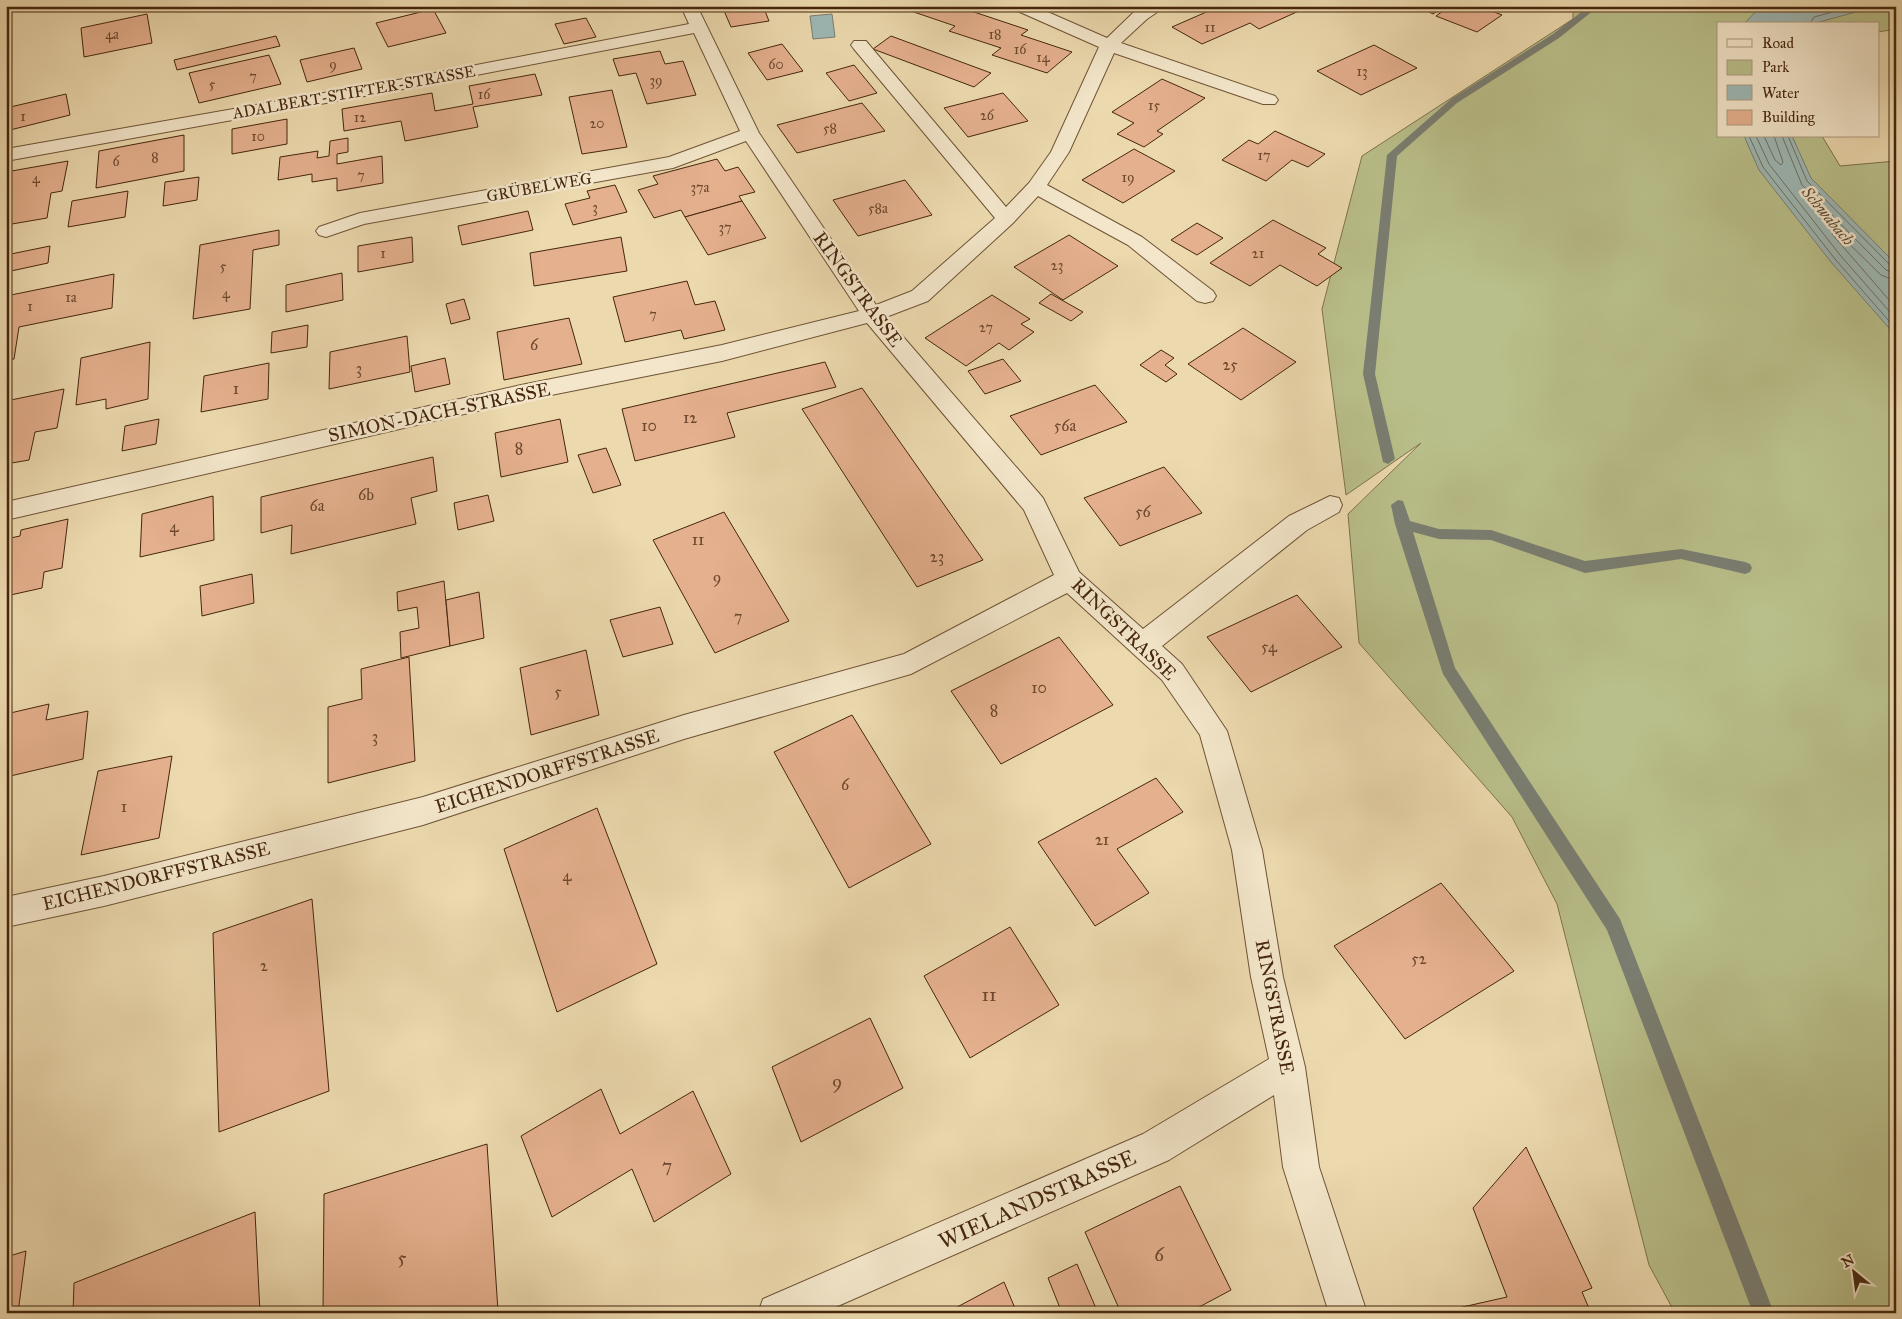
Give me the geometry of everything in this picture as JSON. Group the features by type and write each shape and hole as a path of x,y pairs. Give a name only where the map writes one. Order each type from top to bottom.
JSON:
{"street":[{"path":"1019,6 1109,45 1268,100"},
{"path":"1109,45 1141,15 1158,6"},
{"name":"RINGSTRASSE","path":"695,17 750,133 872,315 1034,505 1070,579 1172,672 1213,731 1247,850 1267,977 1288,1067 1301,1167 1348,1313"},
{"name":"ADALBERT-STIFTER-STRASSE","path":"6,155 409,83 695,17"},
{"path":"860,45 1006,219"},
{"name":"SIMON-DACH-STRASSE","path":"6,511 521,393 722,354 872,315 920,296 1006,219 1036,187 1060,152 1109,45"},
{"name":"GRÜBELWEG","path":"326,231 360,219 673,162 750,133"},
{"path":"1036,187 1135,241 1205,296"},
{"path":"1143,645 1298,523 1330,505"},
{"name":"EICHENDORFFSTRASSE","path":"6,912 104,890 423,811 684,727 911,663 1070,579"},
{"name":"WIELANDSTRASSE","path":"777,1313 1156,1146 1288,1067"}],"green space":[{"path":"1573,6 1896,6 1896,29 1880,32 1880,22 1717,22 1717,138 1823,138 1840,166 1896,161 1896,1313 1675,1313 1649,1265 1557,904 1512,817 1359,643 1348,514 1421,443 1346,495 1322,309 1362,156 1573,19"}],"water":[{"path":"1770,6 1878,6 1819,22 1746,22 1758,9"},
{"path":"832,14 835,37 813,39 810,16"},
{"name":"Schwabach","path":"1745,138 1793,138 1811,178 1896,264 1896,336 1831,262 1759,170"}],"building":[{"path":"722,6 763,6 769,21 731,27"},
{"path":"910,6 976,6 980,8 974,12 1028,30 1021,35 1072,52 1047,73 992,55 1001,48 949,31 955,26 905,9"},
{"path":"1220,6 1231,8 1236,6 1310,6 1259,29 1250,23 1202,44 1172,27"},
{"path":"1418,6 1445,6 1433,14"},
{"path":"1450,6 1479,6 1502,15 1477,32 1436,16"},
{"path":"433,9 446,33 388,47 376,23"},
{"path":"147,14 152,43 84,57 81,28"},
{"path":"586,18 596,37 564,44 555,24"},
{"path":"276,36 280,46 177,70 174,60"},
{"path":"891,36 991,73 974,87 873,49"},
{"path":"782,44 803,71 767,80 748,53"},
{"path":"1374,45 1417,68 1361,95 1317,71"},
{"path":"354,48 362,69 307,82 300,60"},
{"path":"660,51 665,64 683,61 696,95 647,104 636,73 619,76 613,59"},
{"path":"269,55 281,84 199,103 189,73"},
{"path":"854,65 877,93 849,101 826,73"},
{"path":"535,74 542,95 473,107 478,127 405,141 401,121 344,131 342,109 432,93 435,111 473,104 469,86"},
{"path":"1162,79 1205,98 1157,131 1163,134 1144,147 1117,134 1134,123 1112,112"},
{"path":"612,90 627,147 582,154 569,97"},
{"path":"1003,93 1028,121 968,137 944,108"},
{"path":"66,94 70,115 6,131 6,108"},
{"path":"862,103 885,131 797,153 777,125"},
{"path":"287,119 287,144 232,154 232,129"},
{"path":"1275,131 1325,154 1308,167 1292,160 1266,181 1222,160 1249,140 1258,144"},
{"path":"184,135 184,171 96,188 99,151"},
{"path":"348,138 348,152 337,154 337,164 382,156 383,183 337,191 337,178 312,182 312,174 278,180 280,157 318,151 317,158 329,156 330,141"},
{"path":"1134,149 1175,171 1123,203 1082,180"},
{"path":"717,159 725,171 738,167 755,192 739,196 742,201 685,217 681,210 654,218 638,190 658,184 653,176"},
{"path":"68,161 62,191 51,193 47,218 6,225 6,172"},
{"path":"199,177 197,200 163,206 165,182"},
{"path":"905,180 932,215 858,236 833,200"},
{"path":"615,185 627,212 573,225 565,204 590,198 587,191"},
{"path":"128,191 125,217 68,227 72,201"},
{"path":"742,201 766,238 708,255 685,217"},
{"path":"528,211 533,230 462,245 458,226"},
{"path":"1273,220 1326,248 1318,254 1342,268 1317,286 1280,265 1250,286 1210,263"},
{"path":"1197,223 1223,238 1197,255 1171,240"},
{"path":"279,230 279,245 253,250 250,309 193,319 200,245"},
{"path":"1069,235 1118,266 1063,300 1014,267"},
{"path":"412,237 413,262 358,272 358,246"},
{"path":"621,237 627,271 534,286 530,253"},
{"path":"50,246 48,263 11,271 10,280 6,280 6,255"},
{"path":"342,273 343,300 286,312 286,285"},
{"path":"114,274 112,308 19,327 14,359 6,361 6,296"},
{"path":"687,281 695,305 715,301 725,330 684,339 681,330 625,342 613,297"},
{"path":"1051,294 1083,312 1071,321 1039,303"},
{"path":"992,295 1030,319 1021,324 1034,332 1009,350 999,343 966,366 925,338"},
{"path":"464,299 470,319 451,324 446,304"},
{"path":"569,318 582,364 504,380 497,332"},
{"path":"308,325 307,347 271,353 272,332"},
{"path":"1243,328 1296,362 1241,400 1188,364"},
{"path":"407,336 410,372 329,389 330,352"},
{"path":"150,342 148,399 106,409 106,399 76,405 81,358"},
{"path":"1161,350 1174,358 1165,365 1177,374 1166,382 1140,365"},
{"path":"445,358 450,384 415,392 411,366"},
{"path":"1003,359 1021,381 985,394 968,371"},
{"path":"825,362 836,387 727,413 735,437 635,461 622,409"},
{"path":"269,363 268,399 201,412 204,376"},
{"path":"1095,385 1127,422 1041,455 1010,416"},
{"path":"862,388 983,560 917,587 802,409"},
{"path":"64,389 57,428 35,432 29,460 6,464 6,401"},
{"path":"159,419 156,444 122,451 125,426"},
{"path":"560,419 568,462 501,477 495,433"},
{"path":"606,448 621,485 593,493 578,455"},
{"path":"433,457 437,491 411,498 416,524 291,554 292,525 261,533 261,497"},
{"path":"1164,467 1202,513 1120,546 1084,498"},
{"path":"488,495 494,521 458,530 454,503"},
{"path":"213,496 214,540 140,557 142,514"},
{"path":"724,512 789,621 715,653 653,540"},
{"path":"68,519 62,568 44,572 42,588 6,596 6,539 20,536 21,530"},
{"path":"252,574 254,603 202,616 200,586"},
{"path":"444,581 450,646 401,658 400,632 419,628 417,607 398,611 397,592"},
{"path":"479,592 484,638 450,646 446,600"},
{"path":"1297,595 1342,647 1251,692 1207,637"},
{"path":"660,607 673,644 623,657 610,620"},
{"path":"1059,637 1113,705 1001,764 951,691"},
{"path":"586,650 599,715 531,735 520,668"},
{"path":"409,657 415,761 328,783 328,707 362,699 361,669"},
{"path":"49,704 46,720 88,711 83,759 6,777 6,714"},
{"path":"852,715 931,844 849,888 774,752"},
{"path":"172,756 159,838 81,855 98,771"},
{"path":"1156,778 1183,812 1117,849 1149,893 1095,926 1038,842"},
{"path":"597,808 657,964 557,1012 504,849"},
{"path":"1441,883 1514,971 1405,1039 1334,946"},
{"path":"312,899 329,1091 219,1132 213,933"},
{"path":"1010,927 1059,1005 970,1058 924,976"},
{"path":"870,1018 903,1088 801,1142 772,1067"},
{"path":"601,1089 620,1134 693,1091 731,1174 654,1222 632,1169 552,1217 521,1136"},
{"path":"487,1144 498,1311 492,1313 323,1313 324,1194"},
{"path":"1526,1147 1592,1288 1582,1292 1591,1313 1436,1313 1507,1297 1473,1208"},
{"path":"1180,1186 1231,1290 1188,1313 1121,1313 1085,1232"},
{"path":"255,1212 260,1313 73,1313 74,1283"},
{"path":"26,1251 18,1313 6,1313 6,1257"},
{"path":"1077,1264 1098,1313 1062,1313 1048,1278"},
{"path":"1004,1282 1017,1313 946,1313"}],"waterway":[{"path":"1388,459 1369,374 1392,155 1454,101 1556,36 1595,6"},
{"path":"1398,505 1404,525"},
{"path":"1404,525 1439,534 1491,535 1585,567 1681,554 1745,568"},
{"path":"1404,525 1448,670 1614,925 1764,1313"}]}
